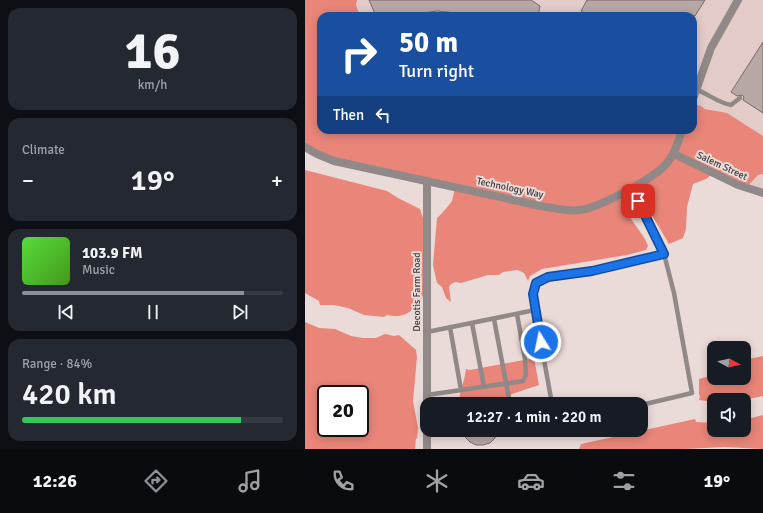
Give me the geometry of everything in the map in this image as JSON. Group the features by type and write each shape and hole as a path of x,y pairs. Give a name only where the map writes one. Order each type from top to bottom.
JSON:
{"street":[{"path":"697,84 711,48 738,0"},
{"name":"Technology Way","path":"305,147 325,158 334,161 541,206 569,210 583,210 615,197 653,176 662,169 674,154 682,134"},
{"name":"Salem Street","path":"674,154 738,185 763,193"},
{"name":"Decotis Farm Road","path":"427,181 427,395"},
{"path":"427,437 427,449"}],"lane":[{"path":"697,90 725,104 731,105 740,98"},
{"path":"632,188 664,254 674,293 692,393 648,403"},
{"path":"551,397 535,310 533,294 536,283 548,277 592,271 664,254"},
{"path":"427,332 535,310"},
{"path":"427,395 523,380 526,375 525,359 517,314"},
{"path":"493,319 508,397"},
{"path":"472,323 484,387"},
{"path":"450,327 461,390"}],"shaded area":[{"path":"305,0 357,0 356,5 359,12 317,12 317,134 697,134 697,105 705,109 727,113 763,136 763,174 758,175 747,187 714,173 706,179 693,184 687,207 686,229 683,238 669,244 647,207 647,200 636,186 620,196 627,213 645,239 648,246 646,250 627,255 542,269 530,276 528,281 524,273 518,270 503,272 499,275 488,275 461,283 455,282 449,287 451,302 446,298 442,287 437,283 433,265 437,218 452,201 455,188 329,159 305,147"},
{"path":"357,0 763,0 763,136 727,113 705,109 697,105 697,12 359,12 356,5"},
{"path":"305,170 387,191 420,209 425,224 425,291 419,303 411,311 400,316 387,315 384,317 364,315 348,308 334,305 320,305 319,301 305,293"},
{"path":"763,174 763,191 747,187 758,175"},
{"path":"305,322 319,328 335,329 351,336 363,338 376,338 385,334 394,336 399,335 416,350 417,357 413,401 418,428 415,449 305,449"},
{"path":"763,356 763,396 751,398 751,393 707,393 707,401 699,400 699,379 707,377 707,385 751,385 751,359"},
{"path":"534,358 539,385 512,394 508,397 459,397 466,369 470,370"},
{"path":"763,415 763,449 725,447 684,449 579,449 581,444 613,437 648,437 648,429 695,419 696,422 707,423 707,437 751,437 751,418"}],"building":[{"path":"369,0 531,0 540,6 539,12 374,12"},
{"path":"587,0 705,0 697,13 581,11"},
{"path":"763,42 763,113 743,100 744,97 742,95 737,96 731,92"},
{"path":"465,437 495,437 490,443 483,445 476,445"}],"route":[{"path":"541,342 533,294 536,283 548,277 592,271 664,254 638,201"}]}
